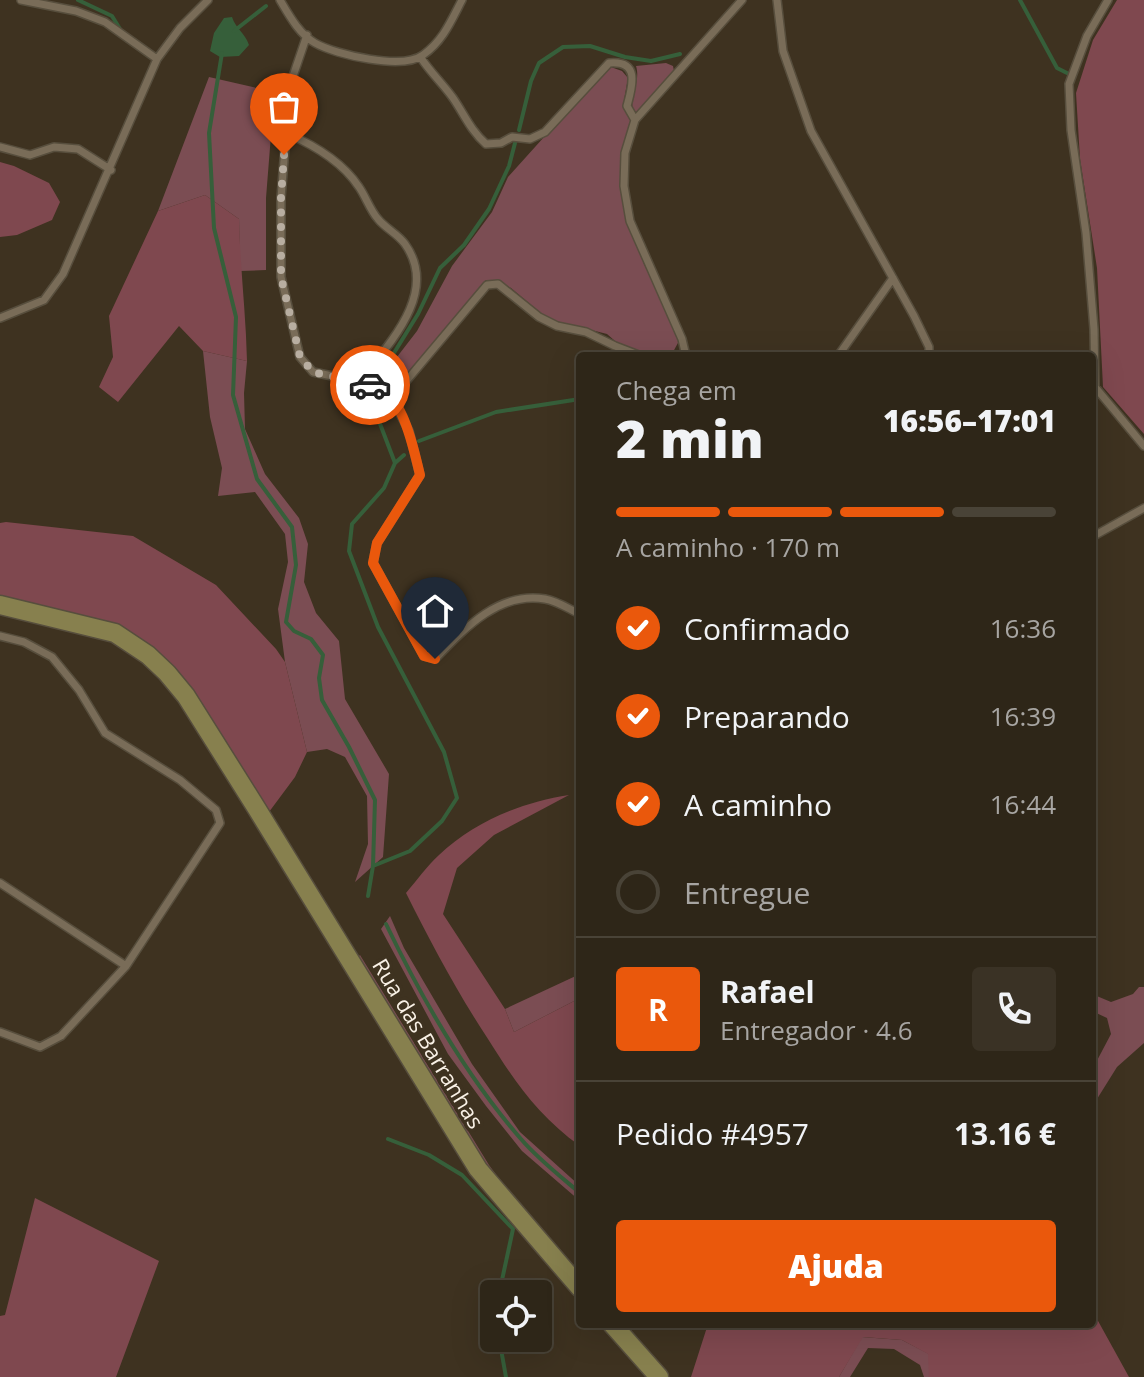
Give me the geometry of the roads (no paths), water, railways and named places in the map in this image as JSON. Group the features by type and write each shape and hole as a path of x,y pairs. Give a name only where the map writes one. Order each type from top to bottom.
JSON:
{"main road":[{"name":"Rua das Barranhas","path":"0,605 115,633 148,655 186,696 478,1169 576,1283"},
{"path":"616,1328 659,1377"}],"lane":[{"path":"21,0 76,11 105,22 157,59"},
{"path":"0,318 44,300 63,274 157,59 180,28 208,0"},
{"path":"292,0 282,3 293,22 314,43 347,54 393,63 421,58 444,36 462,0"},
{"path":"685,352 630,221 624,186 625,153 635,120 742,0"},
{"path":"777,0 783,51 811,131 893,278 929,352"},
{"path":"1094,352 1086,233 1071,130 1069,84 1087,36 1108,0"},
{"path":"307,35 290,85 281,198 281,277 300,357 313,372 380,386 392,398 409,431 420,475 377,543 373,563 424,656 435,659 470,623 512,599 546,599 576,612"},
{"path":"421,58 435,80 450,93 474,134 486,144 501,143 512,137 530,139 545,132 609,63 616,62 631,71 634,79 627,106 635,120"},
{"path":"286,133 314,144 345,170 358,184 378,220 403,241 414,259 418,285 402,328 358,383"},
{"path":"0,147 30,155 54,147 78,149 111,170"},
{"path":"841,352 893,278"},
{"path":"392,398 487,285 498,284 539,317 557,326 586,332 631,352"},
{"path":"1096,388 1144,446"},
{"path":"1096,535 1144,508"},
{"path":"0,636 24,642 52,657 79,690 105,733 180,780 216,810 220,823 126,966 61,1036 40,1047 0,1032"},
{"path":"0,883 126,966"}],"waterway":[{"path":"78,0 112,16 120,29"},
{"path":"1020,0 1057,68 1067,73"},
{"path":"234,31 266,6"},
{"path":"519,130 531,81 539,63 563,47 590,46 651,61 680,54"},
{"path":"222,53 209,133 214,228 236,317 233,395 257,479 292,527 296,565 286,622 294,631 311,639 323,655 319,678 322,700 375,800 373,866 368,896"},
{"path":"375,377 389,361 418,314 440,268 464,245 489,209 509,166 515,143"},
{"path":"369,395 395,463 384,488 352,524 349,551 378,627 444,752 457,798 442,821 410,851 373,866"},
{"path":"419,441 496,412 576,400"},
{"path":"395,463 404,455"},
{"path":"386,924 430,1008 482,1089 528,1146 576,1190"},
{"path":"388,1139 429,1155 462,1175 513,1229 502,1280"},
{"path":"502,1352 506,1377"}]}
